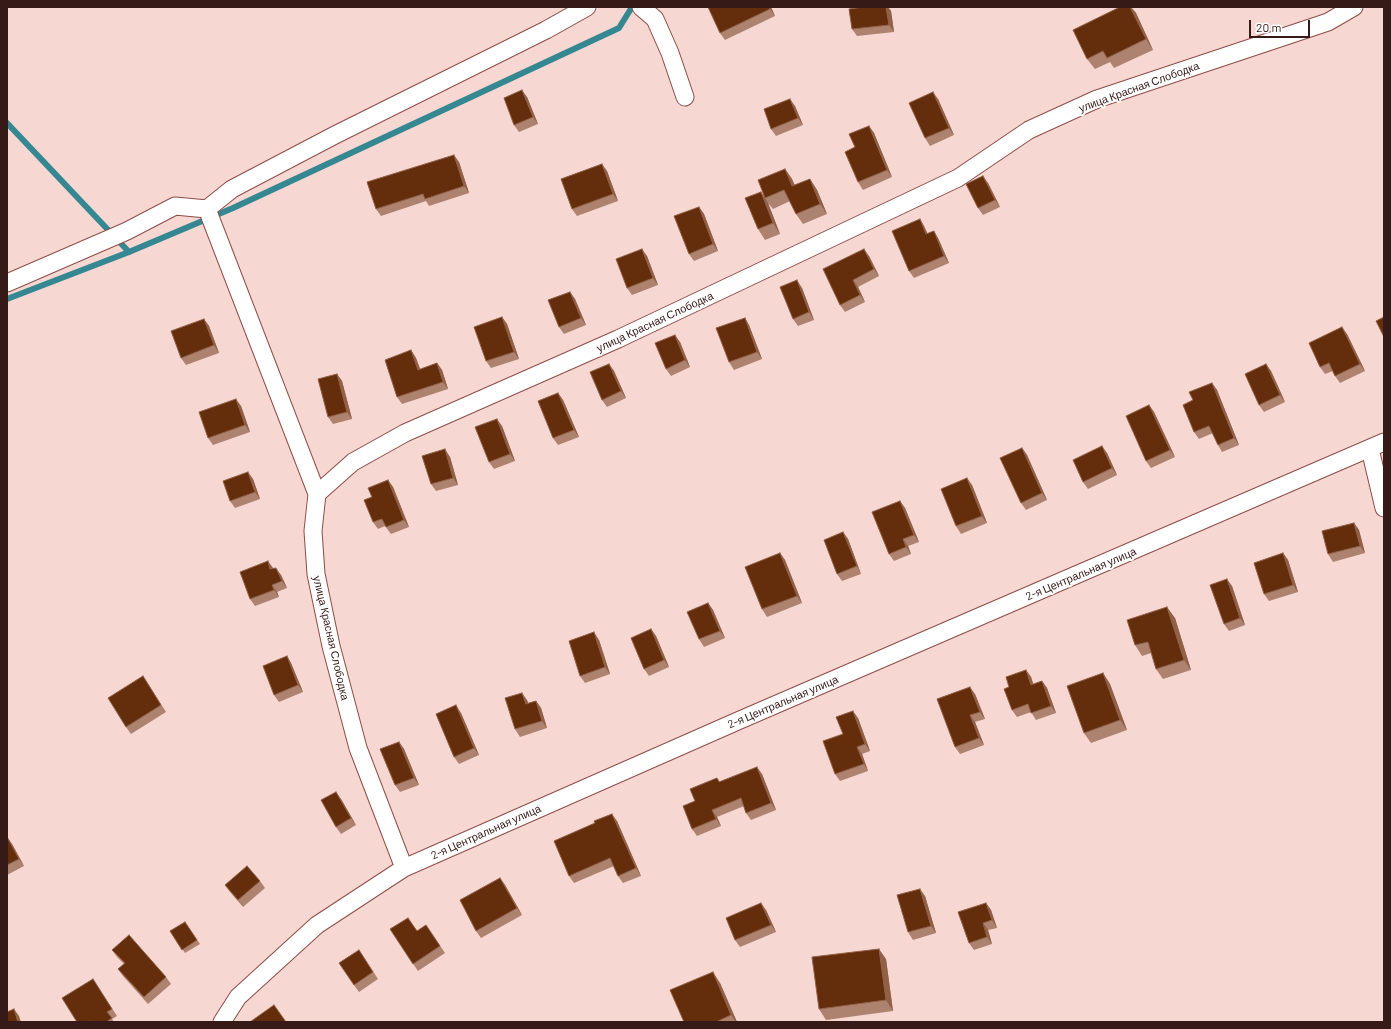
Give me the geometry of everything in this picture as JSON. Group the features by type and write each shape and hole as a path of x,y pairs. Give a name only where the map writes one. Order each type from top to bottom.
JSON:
{"street":[{"path":"11,278 127,231 176,206 207,209 232,189 342,131 546,30 587,7"},
{"path":"641,7 655,19 670,53 685,97"},
{"name":"улица Красная Слободка","path":"404,868 358,748 331,646 316,574 313,531 317,494 353,462 406,432 618,339 958,178 1030,130 1097,100 1328,22 1354,7"},
{"path":"207,209 317,494"},
{"path":"1377,446 1384,508"},
{"name":"2-я Центральная улица","path":"222,1022 238,997 317,925 404,868 748,717 1377,446"}],"building":[{"path":"708,7 769,7 770,9 720,33"},
{"path":"886,7 889,25 852,29 849,9"},
{"path":"1120,7 1130,7 1146,39 1107,58 1103,51 1087,59 1073,30"},
{"path":"522,90 533,117 514,125 504,98"},
{"path":"933,92 949,128 925,138 909,103"},
{"path":"790,99 798,118 771,129 764,109"},
{"path":"869,126 887,170 858,182 845,152 855,147 849,134"},
{"path":"454,155 464,186 425,199 423,194 376,209 367,182"},
{"path":"602,164 613,194 572,209 561,179"},
{"path":"785,169 792,186 810,179 820,204 796,214 784,190 765,198 758,180"},
{"path":"983,176 995,200 978,208 966,184"},
{"path":"761,192 773,223 758,229 745,198"},
{"path":"699,207 713,244 689,254 674,216"},
{"path":"920,219 926,234 934,231 944,256 909,271 892,231"},
{"path":"642,249 653,278 627,288 616,259"},
{"path":"864,249 874,269 853,280 860,295 840,305 823,269"},
{"path":"797,280 809,312 793,319 780,287"},
{"path":"570,292 581,318 559,327 548,300"},
{"path":"502,317 514,352 486,361 474,327"},
{"path":"1384,317 1384,337 1376,321"},
{"path":"745,318 757,352 729,362 716,328"},
{"path":"204,319 214,345 181,358 171,331"},
{"path":"1342,327 1360,364 1335,376 1329,363 1320,367 1309,343"},
{"path":"675,335 685,360 666,369 655,343"},
{"path":"411,350 418,370 437,363 443,382 397,397 385,360"},
{"path":"609,364 621,391 602,400 590,372"},
{"path":"1266,364 1280,395 1259,405 1245,374"},
{"path":"337,374 347,412 328,417 318,379"},
{"path":"1212,383 1234,438 1218,445 1209,426 1194,432 1183,405 1193,400 1189,392"},
{"path":"558,393 574,430 553,438 538,401"},
{"path":"236,399 245,425 208,438 199,412"},
{"path":"1149,405 1170,450 1146,461 1126,416"},
{"path":"497,419 510,454 489,462 475,427"},
{"path":"1102,446 1112,468 1083,482 1073,460"},
{"path":"1022,448 1042,493 1021,503 1000,458"},
{"path":"445,449 453,478 431,484 422,456"},
{"path":"248,472 255,492 230,501 223,481"},
{"path":"967,478 982,516 956,526 941,489"},
{"path":"388,480 404,520 386,527 382,519 373,522 364,500 372,497 368,488"},
{"path":"900,501 914,535 903,539 906,547 889,554 872,512"},
{"path":"1354,523 1360,546 1328,554 1322,531"},
{"path":"843,532 857,566 837,574 824,540"},
{"path":"780,553 797,596 762,609 745,567"},
{"path":"1283,553 1293,585 1264,594 1254,563"},
{"path":"268,561 270,569 276,568 282,581 272,585 274,590 250,599 240,572"},
{"path":"1227,579 1240,618 1224,624 1210,585"},
{"path":"708,603 720,631 699,639 687,612"},
{"path":"1167,607 1184,660 1156,669 1148,642 1135,645 1127,620"},
{"path":"651,629 664,660 644,669 631,638"},
{"path":"594,632 605,667 580,676 569,641"},
{"path":"287,656 298,685 274,695 263,666"},
{"path":"1026,670 1031,685 1042,681 1051,706 1031,713 1028,704 1012,710 1004,689 1009,687 1006,677"},
{"path":"1103,673 1120,720 1084,733 1067,686"},
{"path":"143,676 161,705 126,727 108,698"},
{"path":"970,687 980,712 970,715 979,738 955,747 937,699"},
{"path":"522,693 526,704 536,701 542,721 515,729 505,698"},
{"path":"456,705 474,748 454,757 436,714"},
{"path":"853,711 865,744 857,747 864,764 835,774 823,741 843,734 836,717"},
{"path":"399,742 414,778 395,785 380,749"},
{"path":"757,767 771,803 746,813 741,798 712,810 716,819 692,829 683,806 695,801 690,789 717,778 719,782"},
{"path":"336,792 351,818 336,827 321,800"},
{"path":"612,814 636,868 618,876 610,858 569,876 554,841 595,823 594,821"},
{"path":"7,837 19,859 7,865"},
{"path":"247,866 260,881 238,900 225,885"},
{"path":"500,878 517,908 476,931 460,900"},
{"path":"920,889 931,926 908,932 897,895"},
{"path":"761,903 771,925 735,940 726,918"},
{"path":"986,903 992,920 983,923 987,937 969,943 958,912"},
{"path":"408,918 417,931 426,925 440,946 413,964 390,929"},
{"path":"185,922 197,940 182,950 170,931"},
{"path":"129,935 166,977 144,997 118,969 125,963 112,950"},
{"path":"879,949 886,1000 819,1009 812,957"},
{"path":"359,950 373,972 354,985 339,963"},
{"path":"713,972 731,1015 716,1022 684,1022 670,990"},
{"path":"93,979 112,1009 107,1012 112,1018 106,1022 77,1022 62,998"},
{"path":"274,1005 286,1022 250,1022"},
{"path":"14,1009 18,1022 7,1022 7,1012"}],"waterway":[{"path":"7,299 129,252 233,208 619,28 632,7"},
{"path":"7,123 129,252"}]}
